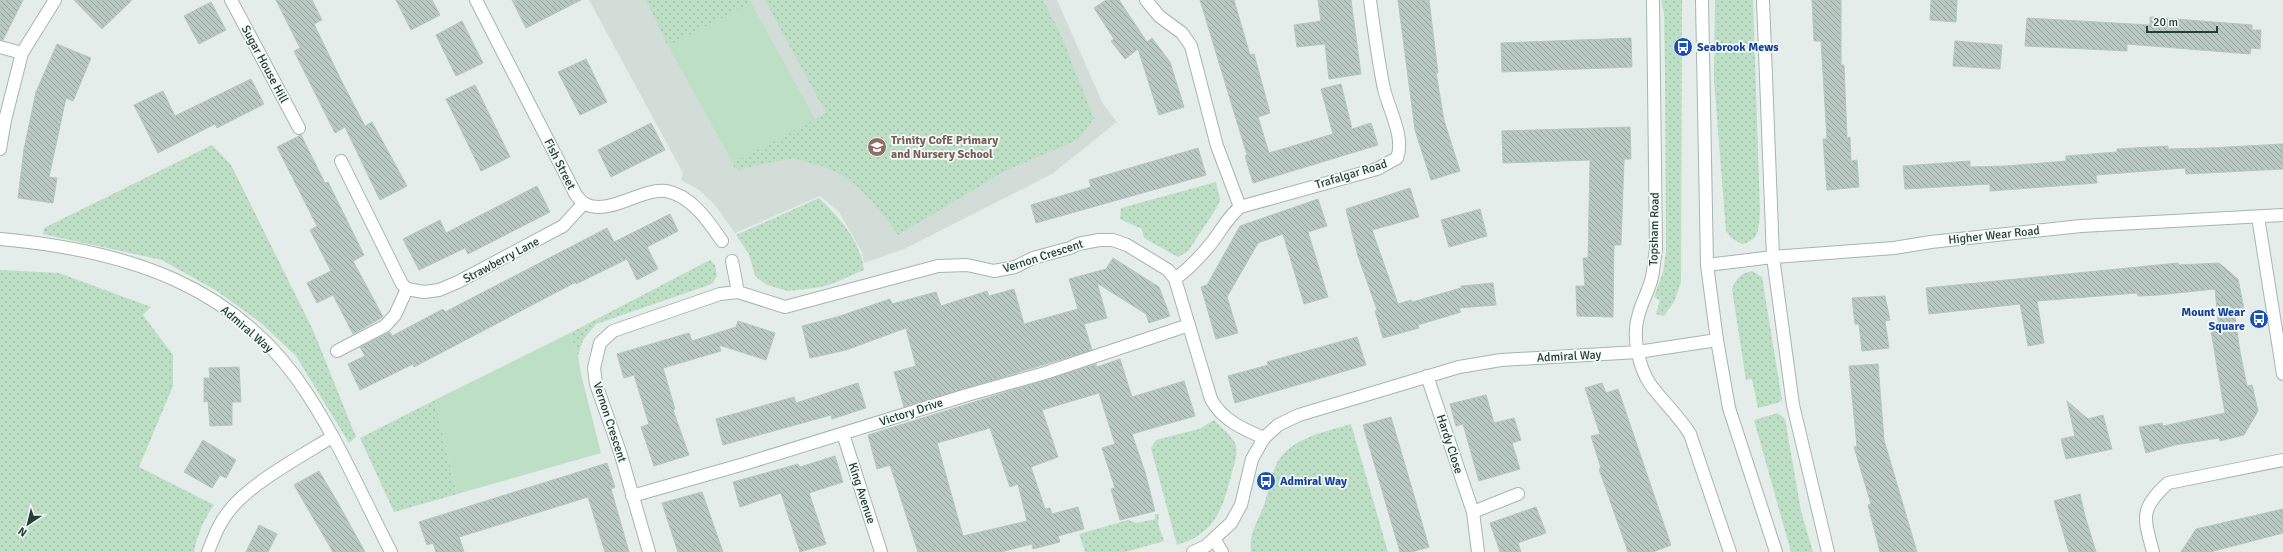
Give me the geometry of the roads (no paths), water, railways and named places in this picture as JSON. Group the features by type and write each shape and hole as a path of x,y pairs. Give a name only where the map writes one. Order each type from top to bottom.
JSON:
{"street":[{"path":"0,149 5,120 22,53 55,0"},
{"name":"Sugar House Hill","path":"231,0 299,128"},
{"name":"Fish Street","path":"476,0 576,195 584,204"},
{"path":"1146,0 1159,16 1182,33 1191,46 1217,146 1240,207"},
{"name":"Trafalgar Road","path":"1175,279 1188,269 1214,240 1227,218 1240,207 1377,169 1397,158 1400,150 1399,140 1385,90 1376,45 1370,0"},
{"name":"Topsham Road","path":"1653,0 1656,250 1652,277 1645,301 1638,316 1636,331 1638,352 1642,367 1650,384 1681,419 1690,434 1730,552"},
{"path":"1702,0 1707,265 1717,340 1730,408 1776,552"},
{"path":"1763,0 1765,89 1773,212 1773,257 1793,405 1828,552"},
{"path":"0,47 22,53"},
{"path":"337,351 385,326 395,315 408,289 402,284 341,161"},
{"path":"584,204 602,206 656,192 666,191 676,195 696,208 722,241"},
{"name":"Strawberry Lane","path":"408,289 424,292 439,290 458,282 563,226 584,204"},
{"name":"Higher Wear Road","path":"1707,265 1773,257 1894,248 1931,242 2082,226 2283,215"},
{"path":"2258,217 2283,374"},
{"name":"Admiral Way","path":"0,239 42,243 79,249 140,264 173,277 202,293 233,314 259,336 283,362 308,394 391,552"},
{"name":"Vernon Crescent","path":"648,552 620,452 596,384 594,368 600,343 613,331 720,294 738,292 785,307 938,266 967,265 994,271 1015,267 1033,258 1078,244 1099,240 1113,240 1127,245 1168,270 1175,279 1211,399 1216,409 1239,427 1264,438"},
{"path":"732,261 738,292"},
{"name":"Victory Drive","path":"632,496 843,434 967,394 1045,373 1189,325"},
{"name":"Admiral Way","path":"1194,552 1206,546 1231,523 1241,505 1252,459 1264,438 1278,425 1299,415 1459,367 1501,360 1638,352 1717,340"},
{"name":"Hardy Close","path":"1427,376 1473,512 1478,552"},
{"name":"King Avenue","path":"843,434 881,552"},
{"path":"208,552 218,527 230,510 283,467 332,438"},
{"path":"2153,552 2144,521 2148,506 2154,495 2168,483 2283,460"},
{"path":"1473,512 1518,494"},
{"path":"1214,539 1222,552"}],"place":[{"name":"Seabrook Mews","path":"1683,47"},
{"name":"Trinity CofE Primary and Nursery School","path":"877,147"},
{"name":"Mount Wear Square","path":"2259,319"},
{"name":"Admiral Way","path":"1266,481"}]}
